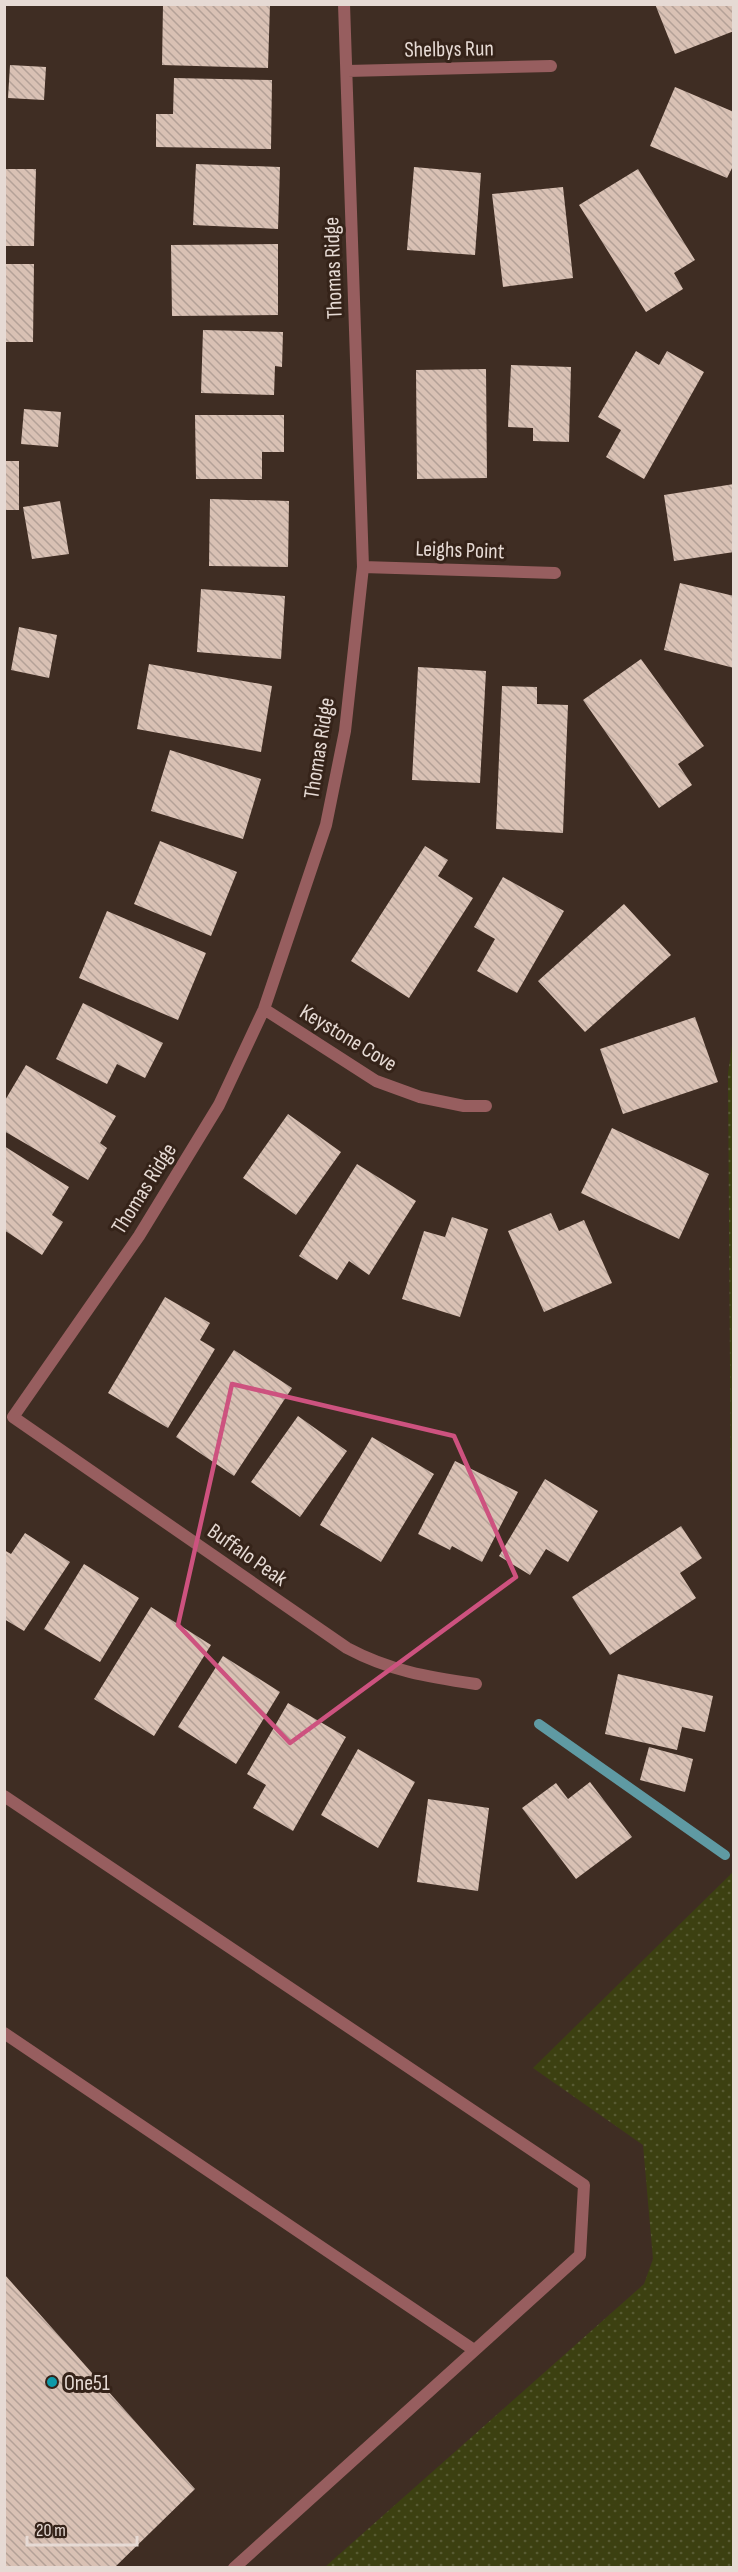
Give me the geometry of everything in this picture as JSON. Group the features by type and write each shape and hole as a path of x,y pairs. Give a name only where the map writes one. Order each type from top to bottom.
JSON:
{"street":[{"name":"Thomas Ridge","path":"13,1417 139,1236 219,1105 264,1010 326,825 345,731 363,567 344,4"},
{"name":"Shelbys Run","path":"347,71 551,66"},
{"name":"Leighs Point","path":"363,567 555,573"},
{"name":"Keystone Cove","path":"264,1010 376,1081 420,1097 464,1106 486,1107"},
{"name":"Buffalo Peak","path":"13,1417 347,1648 374,1662 400,1671 476,1684"},
{"path":"4,1796 584,2185 580,2255 234,2568"},
{"path":"4,2033 474,2350"}],"highlighted area":[{"path":"232,1384 454,1436 516,1577 290,1743 178,1625"}],"green space":[{"path":"734,1038 733,1806 728,1073"},
{"path":"733,1872 733,2567 325,2567 644,2284 653,2259 643,2145 533,2068"}],"building":[{"path":"163,4 270,4 268,68 162,65"},
{"path":"655,4 734,4 734,31 675,54"},
{"path":"10,65 46,67 44,100 8,98"},
{"path":"174,78 272,80 271,149 156,147 156,114 173,114"},
{"path":"675,87 734,112 734,164 727,178 650,146"},
{"path":"196,164 280,167 278,229 193,225"},
{"path":"414,167 481,173 475,255 407,250"},
{"path":"4,169 36,169 34,246 4,246"},
{"path":"638,169 695,260 674,273 683,289 646,312 579,205"},
{"path":"563,187 573,278 503,287 492,194"},
{"path":"278,244 278,315 172,316 171,245"},
{"path":"4,264 34,264 33,342 4,342"},
{"path":"203,330 283,332 282,367 275,366 274,395 201,393"},
{"path":"636,351 659,365 667,351 704,372 644,479 606,457 621,430 598,417"},
{"path":"511,365 571,367 569,442 533,441 533,428 508,427"},
{"path":"486,369 487,478 417,479 416,370"},
{"path":"24,409 61,412 58,447 21,444"},
{"path":"195,415 284,415 284,452 262,452 262,479 196,479"},
{"path":"4,461 19,461 19,510 4,510"},
{"path":"734,484 734,552 674,561 664,495"},
{"path":"210,499 289,501 288,567 209,566"},
{"path":"60,501 69,554 32,559 23,507"},
{"path":"680,583 734,596 734,668 664,650"},
{"path":"201,589 285,596 281,659 197,652"},
{"path":"19,627 57,635 49,678 11,670"},
{"path":"641,659 704,746 678,764 692,785 659,808 583,700"},
{"path":"149,664 272,686 261,752 137,729"},
{"path":"418,667 486,671 480,783 412,780"},
{"path":"502,686 537,687 537,704 568,705 563,833 496,829"},
{"path":"170,750 261,779 243,839 151,811"},
{"path":"160,841 237,872 211,936 134,904"},
{"path":"425,846 448,860 438,876 473,898 409,998 351,961"},
{"path":"503,877 564,911 517,993 477,971 495,939 474,927"},
{"path":"624,904 671,955 585,1032 538,981"},
{"path":"107,911 206,953 178,1020 79,978"},
{"path":"83,1003 163,1043 145,1078 117,1064 107,1084 56,1059"},
{"path":"695,1017 718,1082 623,1114 600,1049"},
{"path":"26,1065 116,1116 100,1143 107,1148 88,1180 4,1131 4,1102"},
{"path":"288,1114 341,1152 296,1215 243,1178"},
{"path":"612,1128 709,1174 679,1239 581,1193"},
{"path":"4,1146 69,1187 52,1215 63,1222 42,1255 4,1230"},
{"path":"357,1164 416,1201 369,1275 349,1261 337,1280 299,1256"},
{"path":"551,1213 559,1231 584,1220 612,1283 544,1312 508,1231"},
{"path":"452,1217 488,1229 460,1317 402,1299 424,1231 445,1237"},
{"path":"165,1297 210,1323 200,1340 215,1349 168,1428 108,1393"},
{"path":"234,1350 292,1388 234,1476 176,1437"},
{"path":"298,1416 347,1451 300,1517 251,1482"},
{"path":"372,1437 434,1474 381,1562 320,1525"},
{"path":"455,1461 518,1492 482,1562 452,1546 450,1550 418,1534"},
{"path":"545,1479 598,1511 568,1562 546,1549 530,1575 499,1556"},
{"path":"681,1526 702,1558 680,1573 696,1598 610,1655 572,1597"},
{"path":"25,1533 70,1562 24,1631 4,1619 4,1550 11,1554"},
{"path":"84,1564 139,1598 100,1662 44,1629"},
{"path":"151,1607 211,1645 154,1736 94,1699"},
{"path":"223,1656 280,1692 236,1764 178,1727"},
{"path":"618,1674 713,1696 705,1732 682,1727 677,1750 605,1734"},
{"path":"288,1703 346,1737 293,1831 253,1808 266,1785 247,1774"},
{"path":"649,1747 693,1759 685,1792 640,1780"},
{"path":"358,1749 415,1782 378,1848 321,1815"},
{"path":"590,1782 632,1837 576,1879 522,1808 556,1783 568,1799"},
{"path":"428,1799 489,1808 478,1891 417,1882"},
{"name":"One51","path":"5,2275 195,2489 114,2568 5,2568"}],"waterway":[{"path":"539,1724 725,1855"}],"place":[{"name":"One51","path":"52,2382"}]}
